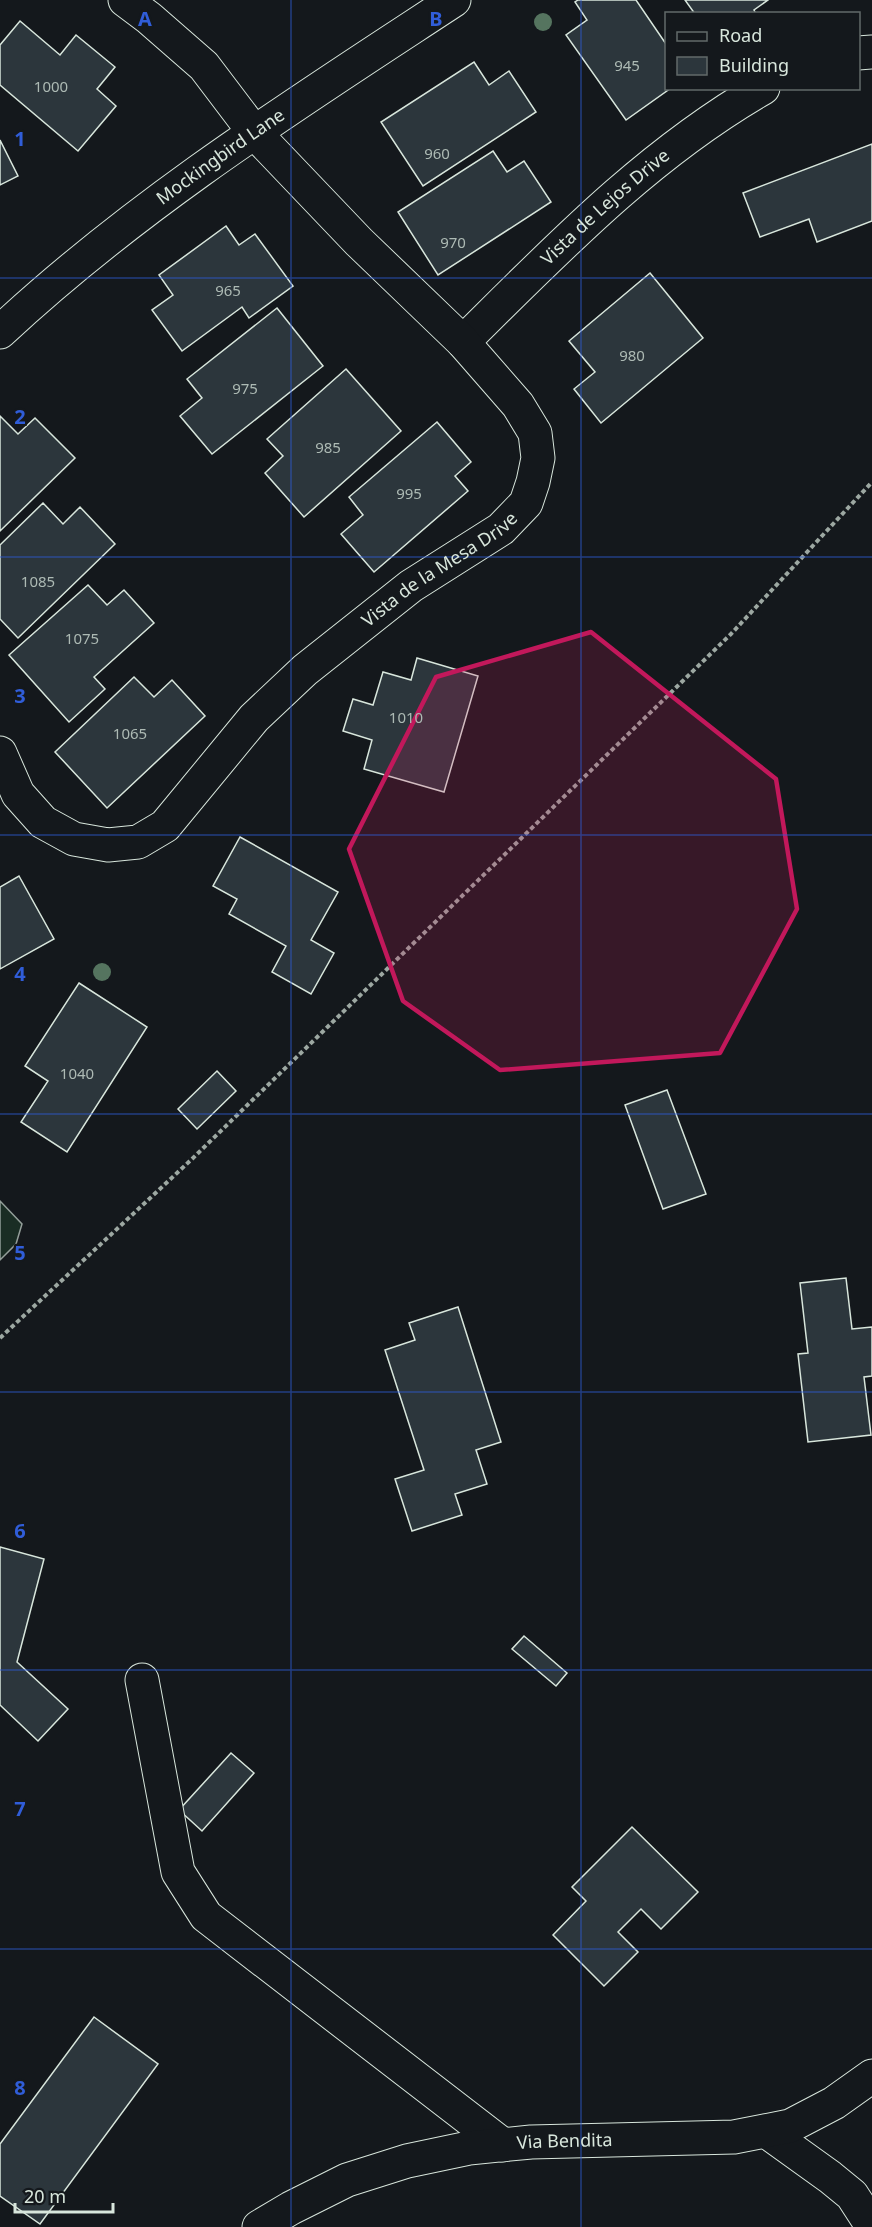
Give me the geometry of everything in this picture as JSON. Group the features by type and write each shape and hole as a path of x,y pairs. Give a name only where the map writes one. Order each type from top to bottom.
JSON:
{"street":[{"name":"Vista de la Mesa Drive","path":"0,753 18,794 43,822 74,839 108,845 138,842 165,826 254,718 305,670 411,586 501,529 526,502 538,458 535,433 519,405 463,342 359,242 254,132 204,66 149,18 124,0"},
{"name":"Mockingbird Lane","path":"0,332 45,290 108,239 254,132 454,0"},
{"name":"Vista de Lejos Drive","path":"463,342 596,212 691,135 760,90"},
{"path":"142,1680 178,1872 206,1916 503,2145"},
{"name":"Via Bendita","path":"259,2227 347,2180 407,2161 469,2148 734,2137 790,2126 834,2103 872,2076"},
{"path":"766,2131 852,2195 872,2226"}],"path":[{"path":"0,1338 192,1159 731,634 872,482"}],"highlighted area":[{"path":"591,632 776,779 797,909 720,1053 500,1070 403,1001 349,849 436,677"}],"green space":[{"path":"0,1201 22,1224 16,1244 0,1260"}],"building":[{"path":"578,0 636,0 665,43 665,90 668,90 626,120 566,35 587,20 575,2"},
{"path":"685,0 768,0 754,10 755,12 694,12"},
{"path":"20,21 60,55 76,35 115,67 97,89 116,106 78,151 0,85 0,45"},
{"path":"474,62 489,85 509,71 536,112 423,186 381,122"},
{"path":"0,140 18,176 0,185"},
{"path":"872,144 872,221 817,242 809,219 760,237 743,193"},
{"path":"493,151 507,172 524,161 551,202 438,275 398,212"},
{"path":"226,226 239,245 255,234 293,286 249,318 242,307 182,351 152,310 173,295 159,275"},
{"path":"650,273 703,338 601,423 574,389 595,372 569,341"},
{"path":"277,308 323,366 212,454 180,416 202,398 187,379"},
{"path":"346,369 401,431 304,517 265,473 283,456 267,439"},
{"path":"0,416 18,434 35,418 75,458 0,531"},
{"path":"437,422 471,462 455,476 468,491 374,572 341,534 363,515 349,497"},
{"path":"43,503 63,524 80,507 115,544 18,638 0,619 0,545"},
{"path":"88,585 107,605 124,590 154,623 94,677 105,689 69,722 9,655"},
{"path":"417,658 478,676 444,792 364,769 372,740 343,731 353,699 373,705 383,672 411,680"},
{"path":"134,677 154,697 172,680 205,716 107,808 55,752"},
{"path":"240,837 338,892 311,940 334,953 311,994 272,972 286,946 229,914 237,899 213,886"},
{"path":"19,876 54,939 0,969 0,887"},
{"path":"79,983 147,1027 67,1152 21,1122 48,1081 25,1066"},
{"path":"217,1071 236,1091 197,1129 178,1109"},
{"path":"667,1090 706,1194 663,1209 625,1105"},
{"path":"846,1278 852,1329 872,1327 872,1376 864,1377 871,1435 808,1442 798,1354 808,1353 800,1283"},
{"path":"458,1307 501,1442 476,1450 487,1484 455,1494 462,1515 412,1531 395,1479 424,1470 385,1350 415,1340 409,1323"},
{"path":"0,1547 44,1559 17,1662 68,1709 38,1741 0,1705"},
{"path":"524,1636 567,1673 556,1686 512,1649"},
{"path":"231,1753 254,1773 202,1831 179,1810"},
{"path":"632,1827 698,1892 661,1929 641,1909 618,1932 638,1952 604,1986 553,1935 586,1901 572,1887"},
{"path":"94,2017 158,2064 40,2224 0,2196 0,2144"}]}
